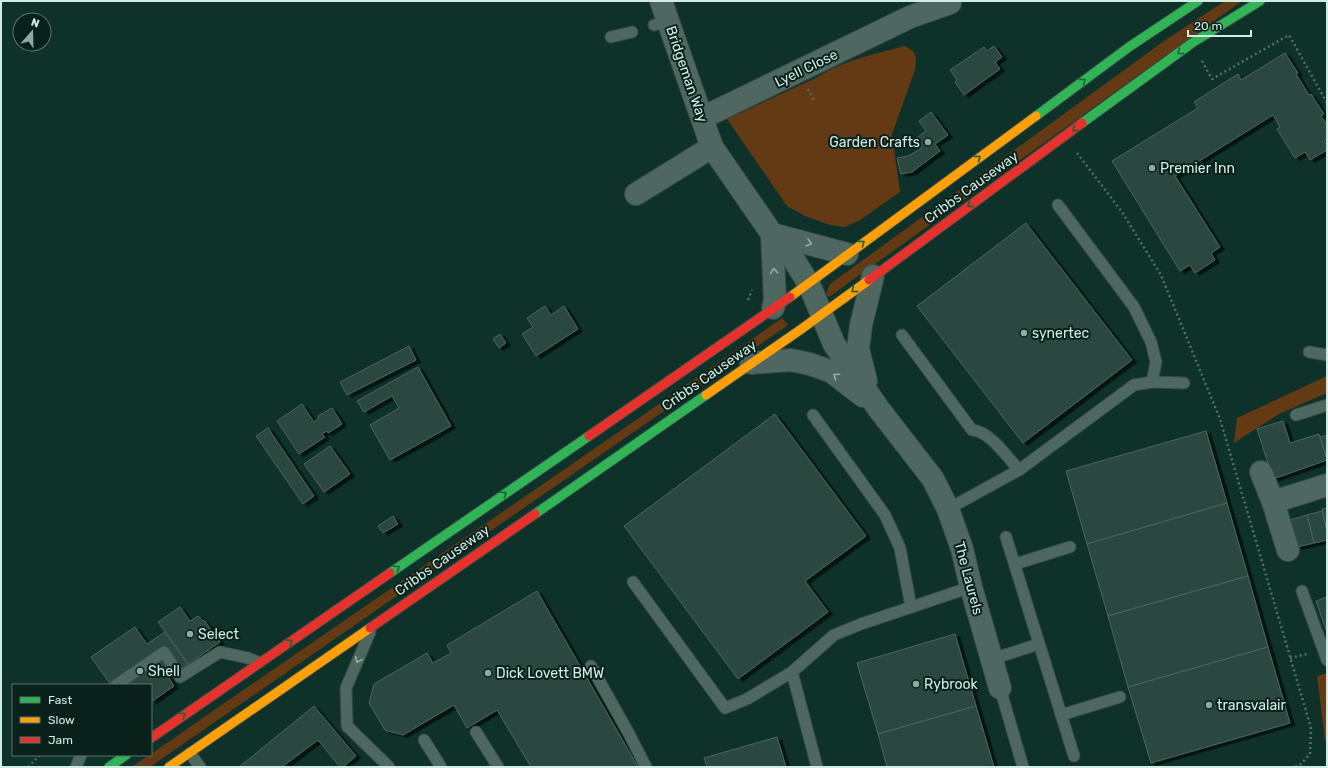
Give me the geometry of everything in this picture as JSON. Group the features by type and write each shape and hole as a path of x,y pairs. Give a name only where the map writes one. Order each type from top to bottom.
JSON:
{"main road":[{"name":"Cribbs Causeway","path":"152,737 258,662 306,632 809,284 847,254 1129,47 1198,1"},
{"name":"Cribbs Causeway","path":"169,767 822,314 1192,43 1260,1"},
{"path":"109,767 125,756"}],"street":[{"name":"Lyell Close","path":"702,118 907,9 953,2"},
{"name":"Bridgeman Way","path":"661,16 702,118 712,147 772,234 794,260 809,284"},
{"path":"636,194 712,147"},
{"path":"773,308 775,301 772,234 847,254"},
{"name":"The Laurels","path":"873,276 861,324 858,349 865,378 878,408"},
{"name":"The Laurels","path":"809,284 834,344 878,408 934,479 948,509 962,549 971,587 1000,688"},
{"name":"The Laurels","path":"751,362 791,360 810,364 832,372 878,408"},
{"path":"1261,472 1273,502 1288,550"},
{"path":"1273,502 1327,485"}],"lane":[{"path":"611,37 632,32"},
{"path":"1058,205 1134,307 1151,342 1156,362 1152,382"},
{"path":"902,335 972,430 983,432 1019,470"},
{"path":"1310,352 1327,355"},
{"path":"948,509 1019,470 1134,385 1152,382 1184,383"},
{"path":"1296,415 1327,405"},
{"path":"813,415 885,515 900,548 911,607"},
{"path":"1006,537 1074,756"},
{"path":"1015,564 1070,547"},
{"path":"633,582 725,708 747,699 792,672 834,635 861,624 971,587"},
{"path":"1302,591 1324,644 1327,660"},
{"path":"374,624 346,688 347,726 389,767"},
{"path":"992,658 1039,644"},
{"path":"117,684 164,652 180,677 220,652 248,658 258,662"},
{"path":"591,666 646,767"},
{"path":"792,672 817,767"},
{"name":"The Laurels","path":"1000,688 1023,767"},
{"path":"1061,715 1120,697"},
{"path":"476,732 498,767"},
{"path":"424,740 441,767"},
{"path":"190,753 200,767"},
{"path":"76,767 81,756"}],"path":[{"path":"1192,43 1212,79 1289,35 1327,103"},
{"path":"1064,137 1122,212 1161,274 1220,419 1311,728 1310,754 1299,766 1292,767"},
{"path":"28,767 39,756"}],"shaded area":[{"path":"1225,1 1242,1 829,297 826,294 830,284 1164,41"},
{"path":"905,46 914,52 916,59 915,70 892,134 900,192 860,220 845,227 830,225 805,216 787,206 727,119 818,77 837,66"},
{"path":"782,318 788,325 150,767 132,767 148,756 152,756 152,753 230,699 625,428"},
{"path":"1327,376 1327,393 1279,414 1234,443 1237,418"},
{"path":"1327,673 1327,743 1325,740 1317,676"}],"building":[{"path":"994,46 1002,57 995,62 1000,69 964,95 955,82 957,80 950,70 984,47 987,51"},
{"name":"Premier Inn","path":"1285,53 1298,73 1296,74 1309,95 1311,94 1324,114 1321,116 1327,125 1327,139 1324,141 1327,145 1327,150 1310,160 1305,152 1295,158 1277,129 1280,127 1273,115 1175,176 1220,247 1211,253 1215,260 1195,273 1190,265 1180,271 1112,161 1198,108 1194,102 1238,74 1241,80"},
{"name":"Garden Crafts","path":"931,112 948,135 935,144 940,151 912,172 901,174 897,158 908,156 922,148 915,139 926,131 919,121"},
{"name":"synertec","path":"1026,223 1132,360 1023,443 917,306"},
{"path":"545,306 551,315 564,306 578,329 536,356 522,334 533,327 527,318"},
{"path":"500,334 506,343 499,348 493,339"},
{"path":"409,346 416,360 347,395 340,382"},
{"path":"418,367 451,426 390,460 370,425 399,408 392,396 364,412 357,401"},
{"path":"302,404 314,422 319,418 318,416 332,408 342,424 328,433 327,431 322,434 325,437 299,454 277,421"},
{"path":"775,414 866,536 805,581 828,612 738,679 624,526"},
{"path":"1283,421 1290,443 1319,434 1327,460 1273,479 1257,429"},
{"path":"268,428 314,496 303,504 256,436"},
{"path":"1206,431 1227,503 1087,544 1066,471"},
{"path":"1327,435 1327,459 1320,437"},
{"path":"330,446 350,474 324,492 304,464"},
{"path":"1227,503 1248,576 1108,616 1087,544"},
{"path":"1327,508 1327,531 1322,509"},
{"path":"1322,511 1327,531 1327,540 1314,543 1307,515"},
{"path":"1307,515 1314,543 1297,547 1290,520"},
{"path":"393,516 398,524 383,533 378,526"},
{"path":"1248,576 1268,647 1128,687 1108,616"},
{"name":"Dick Lovett BMW","path":"537,591 638,767 531,767 497,710 467,728 454,705 403,735 385,730 369,703 374,684 427,653 433,663 451,653 447,645"},
{"path":"1327,597 1327,629 1326,630 1316,601"},
{"name":"Select","path":"180,607 190,621 198,616 203,621 204,620 220,642 188,664 158,622"},
{"name":"Shell","path":"135,627 147,644 165,632 188,664 169,678 174,686 152,701 152,684 110,684 91,657"},
{"name":"Rybrook","path":"955,634 976,706 878,734 857,663"},
{"name":"transvalair","path":"1268,647 1290,723 1151,763 1128,687"},
{"path":"314,706 356,756 343,767 340,767 318,740 282,767 239,767"},
{"name":"Rybrook","path":"976,706 994,767 887,767 878,734"},
{"path":"777,737 786,767 707,767 704,758"}],"traffic: fast":[{"path":"1036,116 1129,47 1198,1"},
{"path":"1082,123 1192,43 1260,1"},
{"path":"535,514 706,395"},
{"path":"390,573 589,436"},
{"path":"109,767 125,756"}],"traffic: slow":[{"path":"790,297 1036,116"},
{"path":"706,395 869,280"},
{"path":"169,767 370,628"}],"traffic: jam":[{"path":"869,280 1082,123"},
{"path":"589,436 790,297"},
{"path":"370,628 535,514"},
{"path":"152,737 390,573"}],"place":[{"name":"Garden Crafts","path":"928,142"},
{"name":"Premier Inn","path":"1152,168"},
{"name":"synertec","path":"1024,333"},
{"name":"Select","path":"190,634"},
{"name":"Shell","path":"140,671"},
{"name":"Dick Lovett BMW","path":"488,673"},
{"name":"Rybrook","path":"916,684"},
{"name":"transvalair","path":"1209,705"}]}
